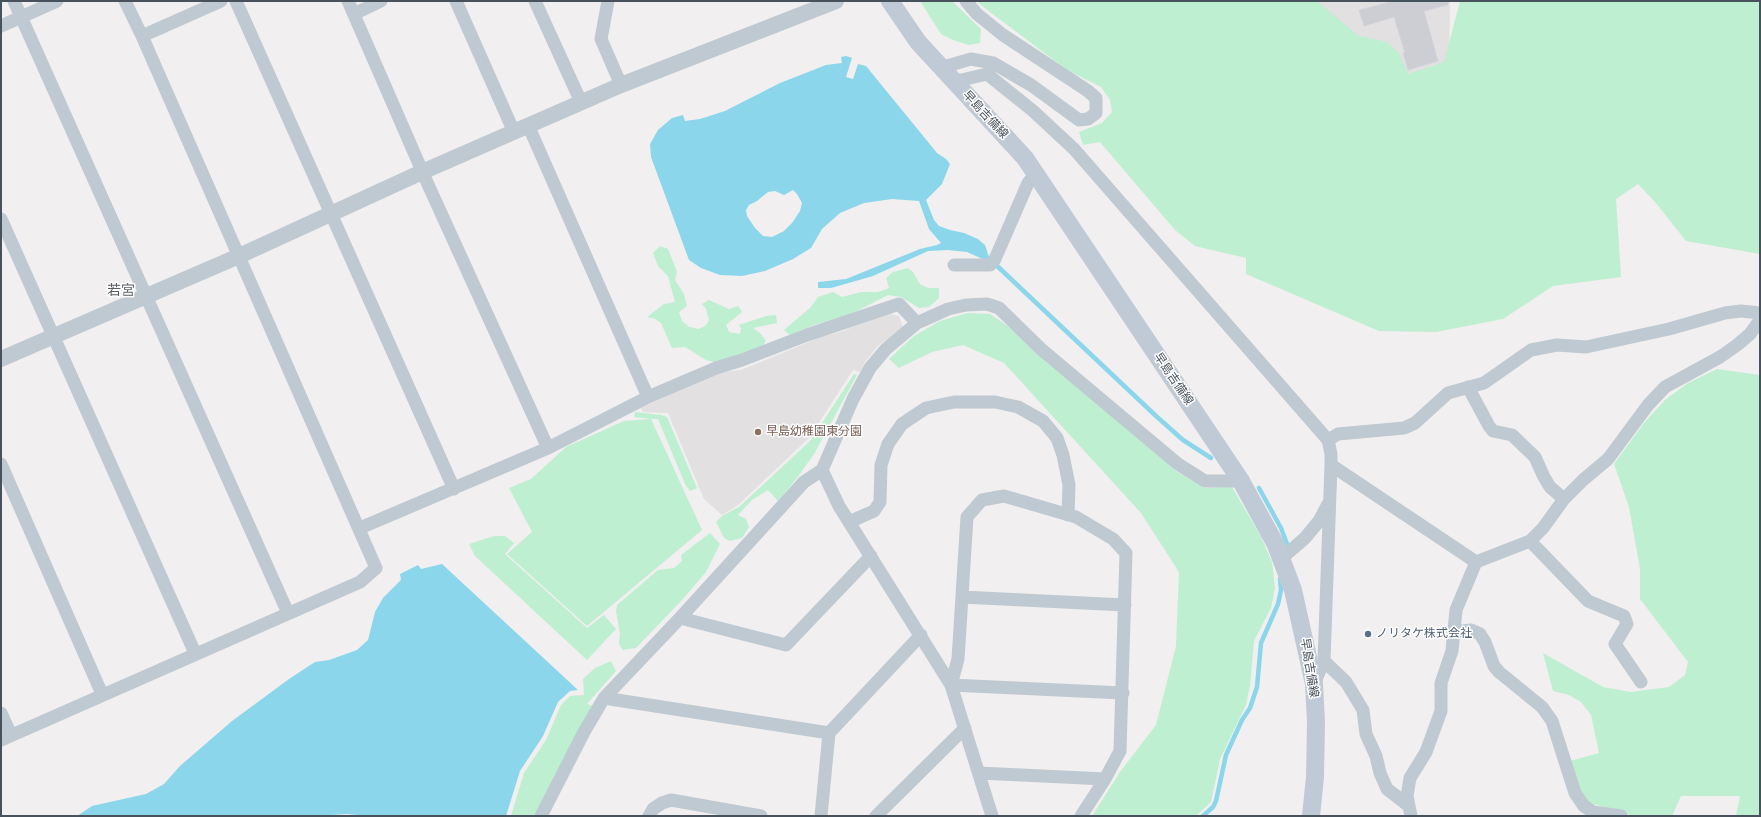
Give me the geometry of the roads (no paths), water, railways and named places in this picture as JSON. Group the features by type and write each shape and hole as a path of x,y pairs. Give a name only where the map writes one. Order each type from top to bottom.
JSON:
{"main road":[{"name":"早島吉備線","path":"890,1 918,42 940,68 1025,158 1241,481 1276,545 1293,590 1301,620 1314,684 1316,722 1312,816"}],"street":[{"path":"14,1 288,613"},
{"path":"1,26 58,1"},
{"path":"1,713 6,737 360,582 376,568 360,528 126,1"},
{"path":"142,36 221,1"},
{"path":"236,1 454,489"},
{"path":"348,1 422,172 548,448"},
{"path":"354,14 381,1"},
{"path":"456,1 521,128 648,397"},
{"path":"535,1 581,102"},
{"path":"608,1 601,39 621,85"},
{"path":"1,359 239,256 422,172 581,102 836,1"},
{"path":"940,68 971,59 993,63 1031,85 1079,120 1088,119 1096,113 1096,98 1088,91 1003,34 977,14 966,1"},
{"path":"953,82 987,74 1032,110 1074,149 1328,440 1331,454 1331,465 1324,661 1314,684"},
{"path":"954,265 993,261 1025,190 1036,174"},
{"path":"1,219 195,653"},
{"path":"360,528 548,448 648,397 716,368 899,304 917,323"},
{"path":"541,816 584,732 604,698 680,618 804,482 822,470 853,400 870,368 886,349 917,323 948,309 966,305 986,304 999,308 1041,349 1178,464 1205,481 1241,481"},
{"path":"1328,440 1338,434 1404,428 1415,422 1448,393 1484,383 1531,350 1557,345 1586,347 1669,329 1725,313 1742,311 1760,312"},
{"path":"1410,811 1407,796 1410,778 1426,752 1441,711 1441,683 1452,651 1456,610 1476,562 1530,541 1543,528 1564,499 1583,480 1608,459 1648,405 1666,388 1720,357 1737,345 1750,334 1760,320"},
{"path":"1468,387 1488,426 1493,431 1512,435 1535,456 1550,487 1564,499"},
{"path":"849,522 874,511 880,502 882,465 888,444 902,424 926,408 954,402 995,402 1010,405 1018,407 1042,421 1057,438 1063,455 1069,484 1068,515"},
{"path":"1,464 102,694"},
{"path":"1331,465 1476,562"},
{"path":"822,470 839,506 952,685 992,816"},
{"path":"952,685 958,659 967,517 982,500 1004,496 1076,517 1113,539 1126,553 1123,693 1120,752 1105,779 1081,816"},
{"path":"1282,558 1305,538 1319,521 1330,500"},
{"path":"1530,541 1588,601 1624,616 1627,624 1615,644 1641,682"},
{"path":"680,618 786,645 871,556"},
{"path":"962,597 1125,605"},
{"path":"1453,632 1471,630 1480,634 1485,642 1494,666 1499,672 1542,707 1552,721 1575,792 1591,814 1621,816"},
{"path":"821,816 829,734 921,635"},
{"path":"1324,661 1346,682 1363,710 1366,734 1376,756 1380,773 1387,789 1410,811"},
{"path":"952,685 1123,693"},
{"path":"604,698 829,734"},
{"path":"876,816 964,728"},
{"path":"978,773 1105,779"},
{"path":"649,816 653,809 662,803 671,800 762,816"}],"water":[{"path":"846,56 852,58 846,77 853,79 858,64 866,66 937,153 946,159 950,164 942,184 926,200 934,220 939,226 964,233 978,239 985,245 989,257 985,260 967,252 948,250 928,251 873,276 831,288 818,288 818,282 846,279 920,249 941,243 929,229 919,201 892,199 864,203 840,213 822,229 811,248 793,259 765,271 742,276 720,275 701,268 689,260 651,157 650,144 658,130 672,118 683,115 685,121 700,119 725,111 780,83 826,65 842,63 841,57","holes":["793,190 802,203 800,211 792,223 784,231 772,237 763,236 755,228 747,216 746,210 749,205 757,201 768,192 775,191 784,195"]},
{"path":"442,564 578,690 570,691 558,702 543,736 520,771 506,816 368,816 347,814 316,816 77,816 92,806 146,794 164,784 180,766 232,721 289,679 315,662 329,660 357,650 368,640 375,612 383,598 401,580 400,574 418,565 421,569"}],"waterway":[{"path":"994,263 1156,416 1183,440 1211,458"},
{"path":"1259,488 1281,528 1287,544"},
{"path":"1203,816 1213,807 1216,801 1226,755 1242,720 1250,708 1257,687 1261,643 1278,604 1281,590 1280,579"}],"place":[{"name":"早島幼稚園東分園","path":"758,432"},
{"name":"ノリタケ株式会社","path":"1368,634"}],"district":[{"name":"若宮","path":"121,291"}]}
